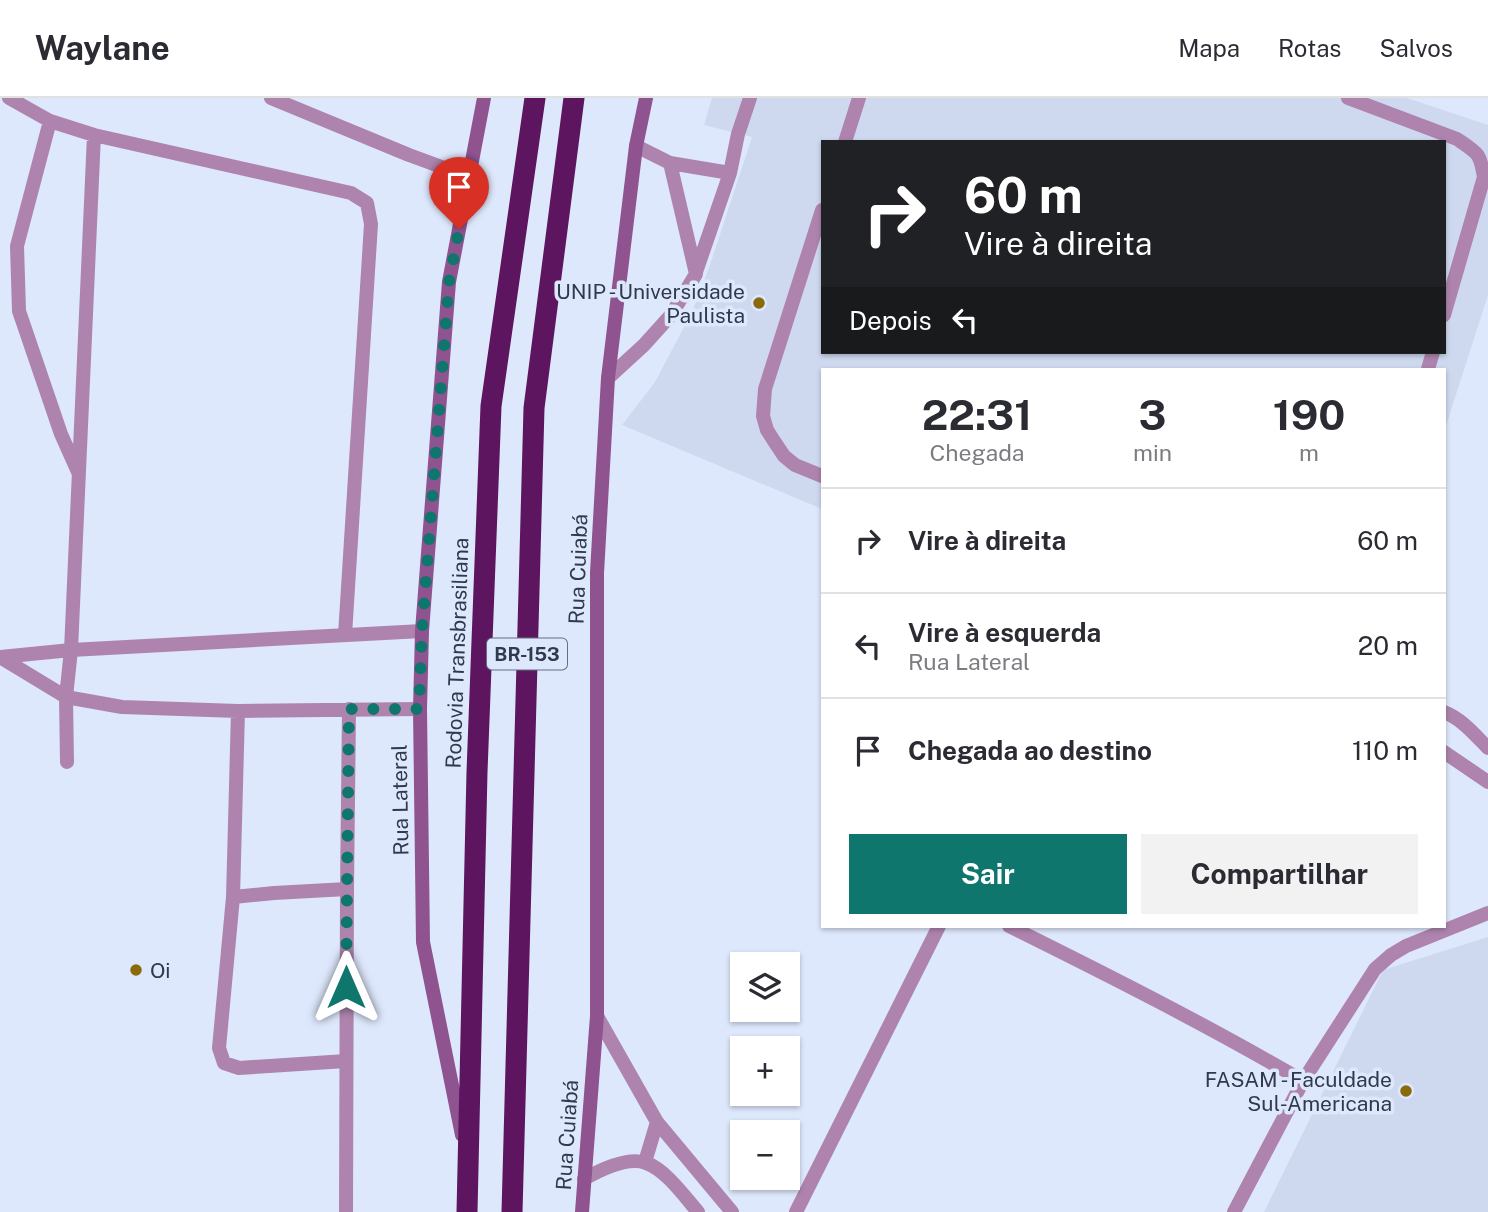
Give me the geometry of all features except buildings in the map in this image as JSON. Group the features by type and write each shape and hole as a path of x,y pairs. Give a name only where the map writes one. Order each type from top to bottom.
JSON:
{"highway":[{"name":"Rodovia Transbrasiliana","path":"467,1212 478,759 491,406 535,98"},
{"name":"BR-153","path":"512,1212 534,408 574,98"}],"main road":[{"name":"Rua Lateral","path":"468,1165 423,942 419,709 422,631 449,282 484,98"},
{"name":"Rua Cuiabá","path":"582,1212 597,1017 597,573 608,378 636,146 646,98"}],"street":[{"path":"9,98 50,121 94,135 351,193 367,203 371,224 345,635"},
{"path":"271,98 469,177"},
{"path":"608,378 671,316 696,274 730,173 738,134 750,98"},
{"path":"846,140 859,98"},
{"path":"1348,98 1457,139 1482,159 1484,177 1446,308"},
{"path":"50,121 17,246 19,311 61,433 79,474"},
{"path":"67,762 66,697 71,650 94,135"},
{"path":"636,146 670,163 730,173"},
{"path":"670,163 696,274"},
{"path":"821,213 765,389 763,416 767,430 784,456 795,465 821,476"},
{"path":"0,657 71,650 422,631"},
{"path":"0,657 66,697 122,707 238,711 419,709"},
{"path":"346,1212 349,709"},
{"path":"238,711 233,897 219,1048 224,1062 239,1068 346,1060"},
{"path":"1446,713 1467,727 1488,747"},
{"path":"1446,753 1488,782"},
{"path":"233,897 347,889"},
{"path":"1234,1212 1303,1081 1375,968 1406,946 1488,913"},
{"path":"796,1212 938,928"},
{"path":"1013,928 1234,1041 1303,1081"},
{"path":"597,1017 656,1122 733,1212"},
{"path":"645,1162 656,1122"},
{"path":"584,1179 607,1167 626,1162 645,1162 658,1169 698,1212"}],"shaded area":[{"name":"UNIP - Universidade Paulista","path":"712,98 1407,98 1488,125 1488,295 1446,426 1446,368 821,368 821,509 622,425 655,382 692,312 752,137 704,125"},
{"name":"FASAM - Faculdade Sul-Americana","path":"1488,937 1488,1212 1264,1212 1383,970"}],"place":[{"name":"UNIP - Universidade Paulista","path":"759,303"},
{"name":"Oi","path":"136,970"},
{"name":"FASAM - Faculdade Sul-Americana","path":"1406,1091"}],"route":[{"path":"346,987 349,709 419,709 422,631 449,282 459,229"}]}
